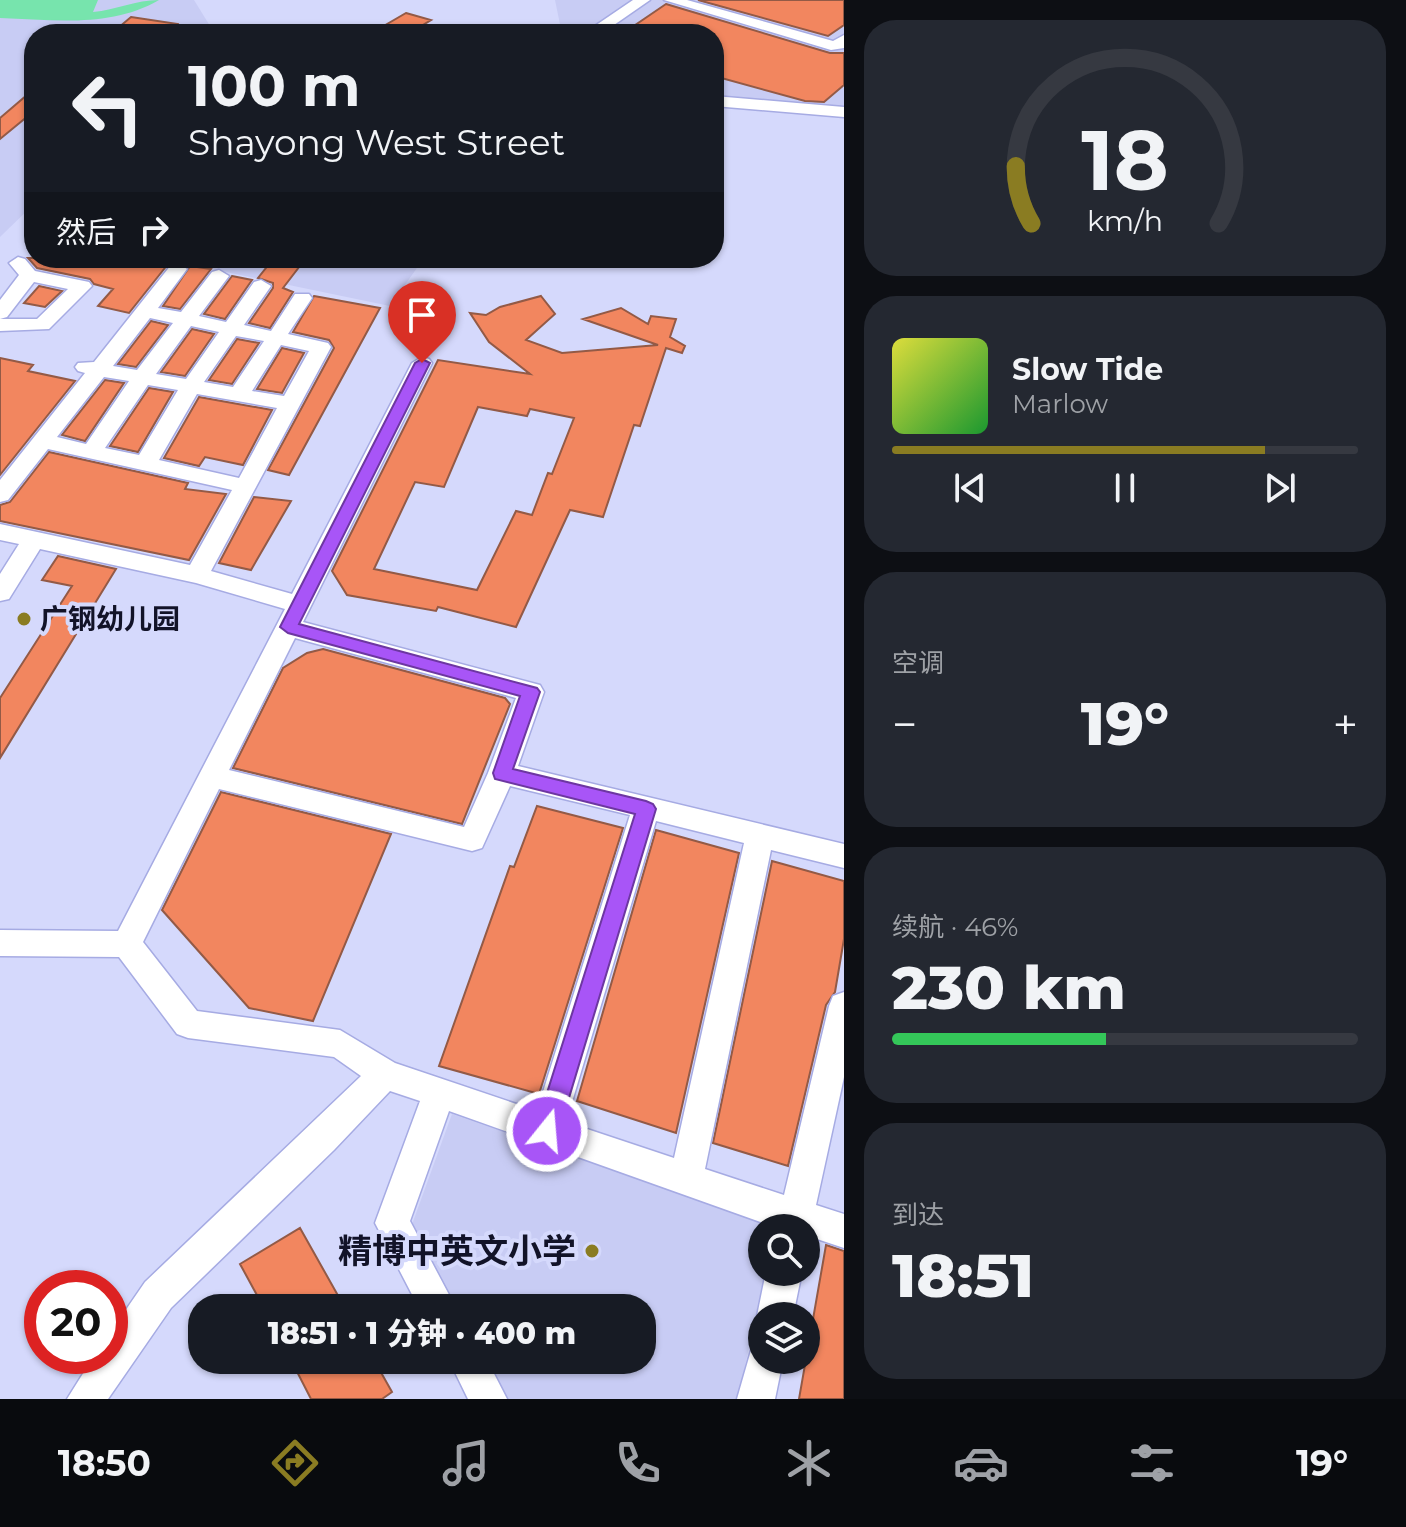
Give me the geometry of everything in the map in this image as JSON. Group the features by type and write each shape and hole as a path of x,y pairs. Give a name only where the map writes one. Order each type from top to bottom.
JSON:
{"street":[{"path":"606,24 643,0"},
{"path":"671,0 836,47 844,40"},
{"path":"724,102 844,112"},
{"path":"0,313 24,269 82,286 42,325 0,325"},
{"path":"0,495 43,441 91,368 145,311 178,269"},
{"path":"91,452 141,379 219,276"},
{"path":"145,464 190,388 261,286"},
{"path":"238,396 302,298"},
{"path":"145,311 185,322 321,347 197,575"},
{"path":"127,944 422,363"},
{"path":"91,368 290,404"},
{"path":"43,441 244,486"},
{"path":"0,532 197,575 294,616 531,692 502,773 472,840 212,777"},
{"path":"0,593 34,540"},
{"path":"502,773 844,856"},
{"path":"547,1131 646,809"},
{"path":"686,1179 760,836"},
{"path":"0,943 127,944"},
{"path":"127,944 188,1024 340,1044 385,1074 686,1179 776,1214"},
{"path":"798,1214 844,1006"},
{"path":"86,1399 158,1295 322,1139 385,1074"},
{"path":"430,1294 392,1223 439,1093"},
{"path":"820,1226 844,1231"},
{"path":"475,1374 488,1399"},
{"path":"756,1399 762,1374"}],"shaded area":[{"path":"0,0 194,0 209,24 24,24 24,214 0,237"},
{"path":"555,0 844,0 844,108 724,98 724,24 560,24"},
{"path":"207,268 417,268 390,306"},
{"name":"精博中英文小学","path":"452,1114 748,1218 748,1286 762,1286 759,1302 748,1302 748,1352 738,1399 505,1399 491,1374 656,1374 656,1294 446,1294 410,1230"}],"green space":[{"path":"0,0 98,0 93,12 159,0 122,15 61,21 0,18"}],"building":[{"path":"698,0 844,0 844,25 828,36"},
{"path":"666,4 830,53 844,53 844,85 824,102 805,101 724,79 724,24 637,24"},
{"path":"406,13 431,20 424,24 387,24"},
{"path":"131,17 178,24 123,24"},
{"path":"24,98 24,119 0,139 0,118"},
{"path":"37,268 165,268 129,313 98,306 113,289 94,284 90,279"},
{"path":"189,268 211,269 180,309 163,306"},
{"path":"266,268 298,268 283,288 293,292 270,328 249,323 273,288 273,283 258,278"},
{"path":"232,276 252,280 225,319 204,314"},
{"path":"39,286 62,291 45,307 24,303"},
{"path":"314,296 380,308 289,475 268,470 334,348 329,340 293,332"},
{"path":"541,296 555,314 526,340 562,353 658,345 583,319 621,308 648,324 651,316 676,319 670,337 685,346 682,353 666,348 640,426 634,425 603,517 570,510 516,627 438,607 436,611 347,595 332,571 438,360 530,374 489,342 470,313 486,315 500,307","holes":["478,407 527,416 530,409 574,418 532,515 516,511 477,590 374,569 415,482 444,487"]},
{"path":"151,321 168,325 136,367 118,364"},
{"path":"192,329 214,334 185,376 161,372"},
{"path":"237,339 259,343 232,384 209,380"},
{"path":"282,348 304,353 282,393 257,389"},
{"path":"0,358 33,365 28,371 75,381 0,475"},
{"path":"105,380 124,383 85,441 62,435"},
{"path":"149,388 173,392 138,452 110,446"},
{"path":"199,397 272,410 243,465 205,457 199,466 164,458"},
{"path":"49,452 188,483 185,489 226,494 189,560 0,521 0,505 10,502"},
{"path":"254,497 291,501 251,570 219,563"},
{"path":"58,556 116,569 0,758 0,698 72,586 42,580"},
{"path":"323,649 505,698 510,704 462,824 233,768 283,668 307,653"},
{"path":"221,792 391,834 313,1021 249,1008 162,910"},
{"path":"537,806 623,828 539,1094 439,1066 510,866 514,867"},
{"path":"656,830 739,853 676,1133 577,1101"},
{"path":"772,861 844,881 844,939 835,992 826,1005 788,1166 713,1143"},
{"path":"300,1228 337,1294 256,1294 240,1264"},
{"path":"826,1245 844,1251 844,1399 799,1399 803,1374 820,1374 820,1302 816,1302"},
{"path":"298,1374 382,1374 392,1392 382,1399 311,1399"}],"place":[{"name":"广钢幼儿园","path":"24,619"},
{"name":"精博中英文小学","path":"592,1251"}],"route":[{"path":"422,363 288,627 531,692 502,773 646,809 547,1131"}]}
